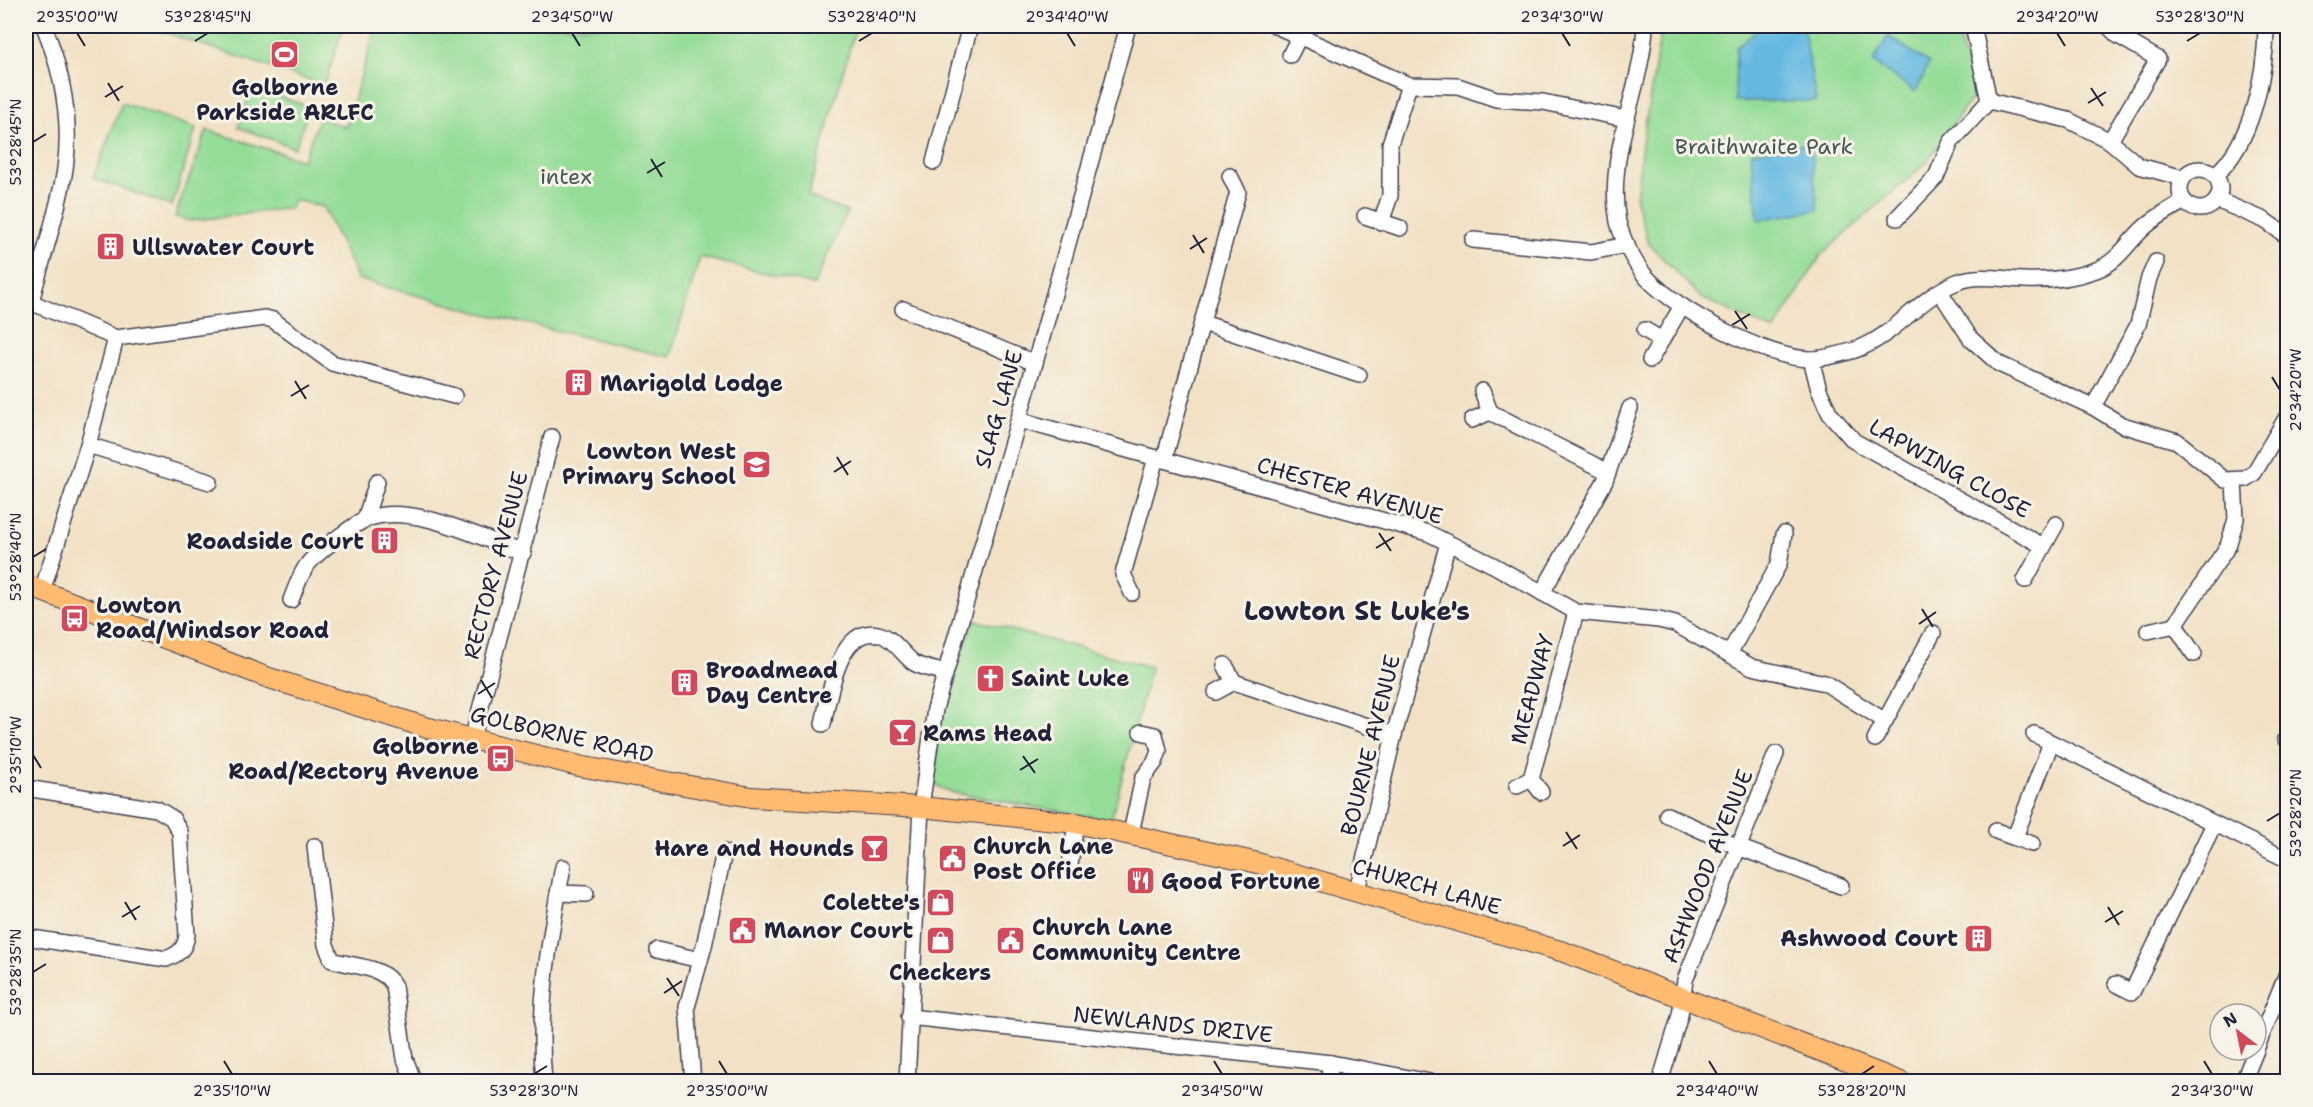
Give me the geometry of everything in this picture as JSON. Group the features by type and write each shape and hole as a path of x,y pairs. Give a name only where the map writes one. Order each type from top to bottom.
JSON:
{"main road":[{"name":"GOLBORNE ROAD","path":"34,588 266,677 472,740 579,766 751,797 921,807"},
{"name":"CHURCH LANE","path":"921,807 1076,823 1131,832 1357,890 1564,952 1901,1082"}],"street":[{"path":"44,26 62,82 66,131 65,170 28,301 116,338 265,318 273,320 332,363 454,396"},
{"path":"932,165 970,26"},
{"name":"SLAG LANE","path":"907,1082 921,807 935,709 1019,420 1128,26"},
{"path":"1276,26 1409,85 1458,86 1496,99 1543,102 1626,119"},
{"path":"1645,26 1614,184 1619,225 1627,245 1646,277 1682,306 1757,346 1776,353 1811,359 1837,355 1877,340 1940,292 1957,282 1974,278 2050,279 2098,270 2126,250 2144,228 2184,201"},
{"path":"1973,26 1989,101"},
{"path":"2108,26 2116,35 2158,59 2110,141"},
{"path":"2215,175 2236,152 2257,96 2266,51 2266,26"},
{"path":"1290,55 1299,37"},
{"path":"1381,222 1390,196 1390,144 1409,85"},
{"path":"1989,101 2068,120 2110,141 2139,166 2183,178"},
{"path":"1897,218 1936,177 1951,142 1989,101"},
{"path":"2198,168 2215,175 2220,187 2217,200 2207,208 2201,209 2184,201 2180,190 2183,178 2198,168"},
{"path":"1132,593 1123,574 1203,322 1238,192 1230,176"},
{"path":"2217,200 2264,220 2288,237"},
{"path":"1365,216 1400,228"},
{"path":"1473,240 1591,252 1627,245"},
{"path":"2093,407 2138,325 2149,278 2156,262"},
{"path":"1940,292 1983,352 1999,364 2093,407 2139,432 2176,441 2217,476 2235,481 2254,473 2287,415"},
{"path":"1650,360 1682,306"},
{"path":"903,309 1035,363"},
{"path":"1203,322 1359,375"},
{"path":"1645,330 1662,340"},
{"path":"34,588 88,445 116,338"},
{"name":"LAPWING CLOSE","path":"1811,359 1824,403 1841,429 1854,441 2043,546"},
{"path":"1482,391 1490,412 1608,472"},
{"path":"1542,593 1608,472 1630,408"},
{"path":"1472,420 1490,412"},
{"name":"CHESTER AVENUE","path":"1019,420 1428,533 1576,612 1659,620 1675,624 1752,667 1825,683 1885,721"},
{"name":"RECTORY AVENUE","path":"472,740 552,436"},
{"path":"88,445 210,482"},
{"path":"2148,631 2175,625 2228,546 2236,519 2235,481"},
{"path":"365,519 378,482"},
{"path":"291,600 302,568 316,555 365,519 384,514 421,517 522,553"},
{"name":"LAPWING CLOSE","path":"2025,580 2056,524"},
{"path":"1730,654 1779,564 1784,534"},
{"name":"BOURNE AVENUE","path":"1357,890 1394,735 1448,543"},
{"name":"MEADWAY","path":"1541,792 1524,783 1576,612"},
{"path":"2175,625 2194,654"},
{"path":"1875,739 1933,633"},
{"path":"823,724 844,650 859,637 878,634 898,646 917,665 945,672"},
{"path":"1225,665 1234,682 1394,735"},
{"path":"1216,692 1234,682"},
{"path":"1131,832 1143,778 1159,751 1158,739 1149,729"},
{"path":"2034,734 2288,860"},
{"path":"2015,837 2051,743"},
{"name":"ASHWOOD AVENUE","path":"1660,1082 1680,1015 1685,980 1776,754"},
{"path":"26,788 157,808 172,818 180,832 188,935 185,947 176,956 166,959 26,937"},
{"path":"1667,815 1738,847 1841,886"},
{"path":"1070,865 1076,823"},
{"path":"2116,984 2132,992 2214,824"},
{"path":"1996,831 2032,844"},
{"path":"315,846 326,945 332,960 382,972 390,977 394,986 405,1059 414,1082"},
{"path":"693,1082 687,1007 700,960 723,852"},
{"path":"544,1082 541,1013 545,965 563,867"},
{"path":"558,893 586,894"},
{"path":"657,950 700,960"},
{"path":"2268,1020 2288,971"},
{"name":"NEWLANDS DRIVE","path":"909,1017 1331,1064 1430,1082"},
{"path":"2243,1082 2251,1062"},
{"path":"1328,1082 1331,1064"}],"green space":[{"name":"Golborne Parkside ARLFC","path":"145,26 344,26 324,85"},
{"name":"intex","path":"376,26 856,26 808,196 847,212 814,285 700,257 670,357 477,312 358,279 323,207 294,200 291,208 190,221 175,216 207,130 303,160 319,118 346,127"},
{"name":"Braithwaite Park","path":"1662,26 1955,26 1975,93 1926,163 1821,255 1774,331 1701,298 1648,243 1636,200 1642,143"},
{"path":"252,87 310,107 295,148 238,127"},
{"path":"122,103 196,128 172,206 93,178"},
{"path":"974,620 1151,667 1111,820 949,792 934,784 941,711"}],"water":[{"path":"1762,26 1804,30 1816,101 1735,101 1736,47"},
{"path":"1888,36 1929,63 1916,92 1873,62"},
{"path":"1810,143 1818,210 1758,220 1751,152"}],"place":[{"name":"Golborne Parkside ARLFC","path":"285,55"},
{"name":"Ullswater Court","path":"111,247"},
{"name":"Marigold Lodge","path":"579,383"},
{"name":"Lowton West Primary School","path":"757,464"},
{"name":"Roadside Court","path":"385,541"},
{"name":"Lowton Road/Windsor Road","path":"75,618"},
{"name":"Saint Luke","path":"990,678"},
{"name":"Broadmead Day Centre","path":"685,683"},
{"name":"Rams Head","path":"902,733"},
{"name":"Golborne Road/Rectory Avenue","path":"500,759"},
{"name":"Hare and Hounds","path":"875,848"},
{"name":"Church Lane Post Office","path":"952,859"},
{"name":"Good Fortune","path":"1140,881"},
{"name":"Colette's","path":"941,902"},
{"name":"Manor Court","path":"743,930"},
{"name":"Ashwood Court","path":"1979,938"},
{"name":"Checkers","path":"940,940"},
{"name":"Church Lane Community Centre","path":"1011,940"}],"district":[{"name":"Lowton St Luke's","path":"1357,611"}]}
